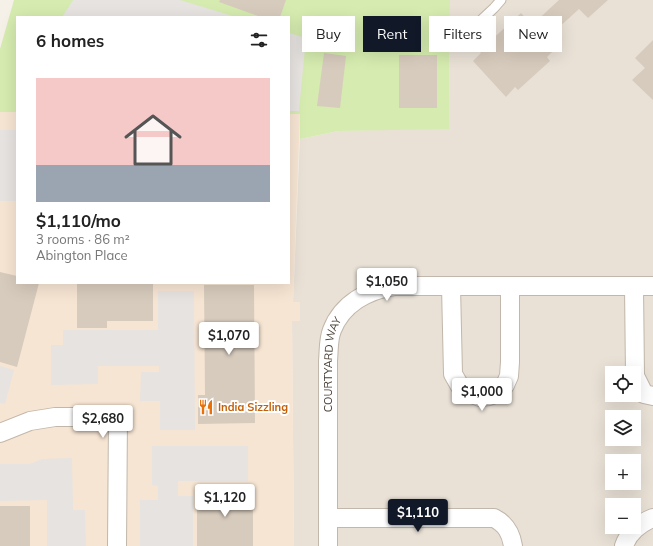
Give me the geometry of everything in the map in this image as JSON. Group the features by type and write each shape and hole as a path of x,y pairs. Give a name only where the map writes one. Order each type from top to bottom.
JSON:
{"street":[{"name":"COURTYARD WAY","path":"328,546 328,361 331,332 335,323 354,301 376,289 394,286 653,286"},
{"path":"451,286 453,374 460,388 480,397 498,393 505,385 509,376 510,286"},
{"path":"634,286 635,376 644,394 653,396"},
{"path":"0,433 30,421 55,417 118,417 117,546"},
{"path":"328,518 494,518 504,525 512,536 513,546"},
{"path":"624,546 628,537 633,531 641,524 653,518"}],"lane":[{"path":"486,16 501,0"}],"shaded area":[{"path":"73,0 180,0 233,16 63,16"},
{"path":"450,0 653,0 653,546 294,546 292,321 300,321 300,303 293,302 300,139 338,131 449,128 450,52 496,52 496,16 450,16"},
{"path":"290,33 302,37 302,52 305,52 299,111 290,111"},
{"path":"0,112 16,112 16,284 290,284 290,114 300,114 293,302 300,302 300,321 292,321 294,546 0,546"},
{"path":"0,130 16,130 16,201 0,201"},
{"path":"158,291 194,291 195,430 160,430 160,401 140,401 141,372 159,372 159,366 98,366 98,384 51,385 51,345 63,345 63,330 158,330"},
{"path":"0,366 14,370 5,404 0,403"},
{"path":"152,446 248,446 248,481 178,481 178,496 193,496 193,546 140,546 140,500 158,500 158,486 152,485"},
{"path":"72,458 73,510 85,510 86,546 47,546 47,500 0,501 0,464 30,464 42,459"}],"green space":[{"path":"14,0 450,0 450,16 429,16 429,52 450,52 449,129 338,131 300,139 300,114 290,114 290,16 16,16 16,112 0,112 0,49"}],"building":[{"path":"220,0 286,0 280,16 258,16 219,2"},
{"path":"559,0 608,0 588,18 579,9 562,24 562,16 542,16"},
{"path":"504,28 504,52 552,52 547,57 550,61 518,90 515,87 506,97 473,61 481,53 480,52 496,52 496,36"},
{"path":"653,40 653,100 632,80 645,68 635,58"},
{"path":"324,53 346,56 340,108 317,106"},
{"path":"399,55 437,55 437,108 399,108"},
{"path":"0,272 16,276 16,284 39,284 17,367 0,362"},
{"path":"77,284 153,284 153,321 107,321 107,328 77,328"},
{"path":"204,285 254,285 255,423 198,424 198,395 205,395"},
{"path":"197,491 253,491 253,546 197,546"},
{"path":"0,506 30,506 30,546 0,546"}],"place":[{"name":"India Sizzling","path":"206,407"}]}
